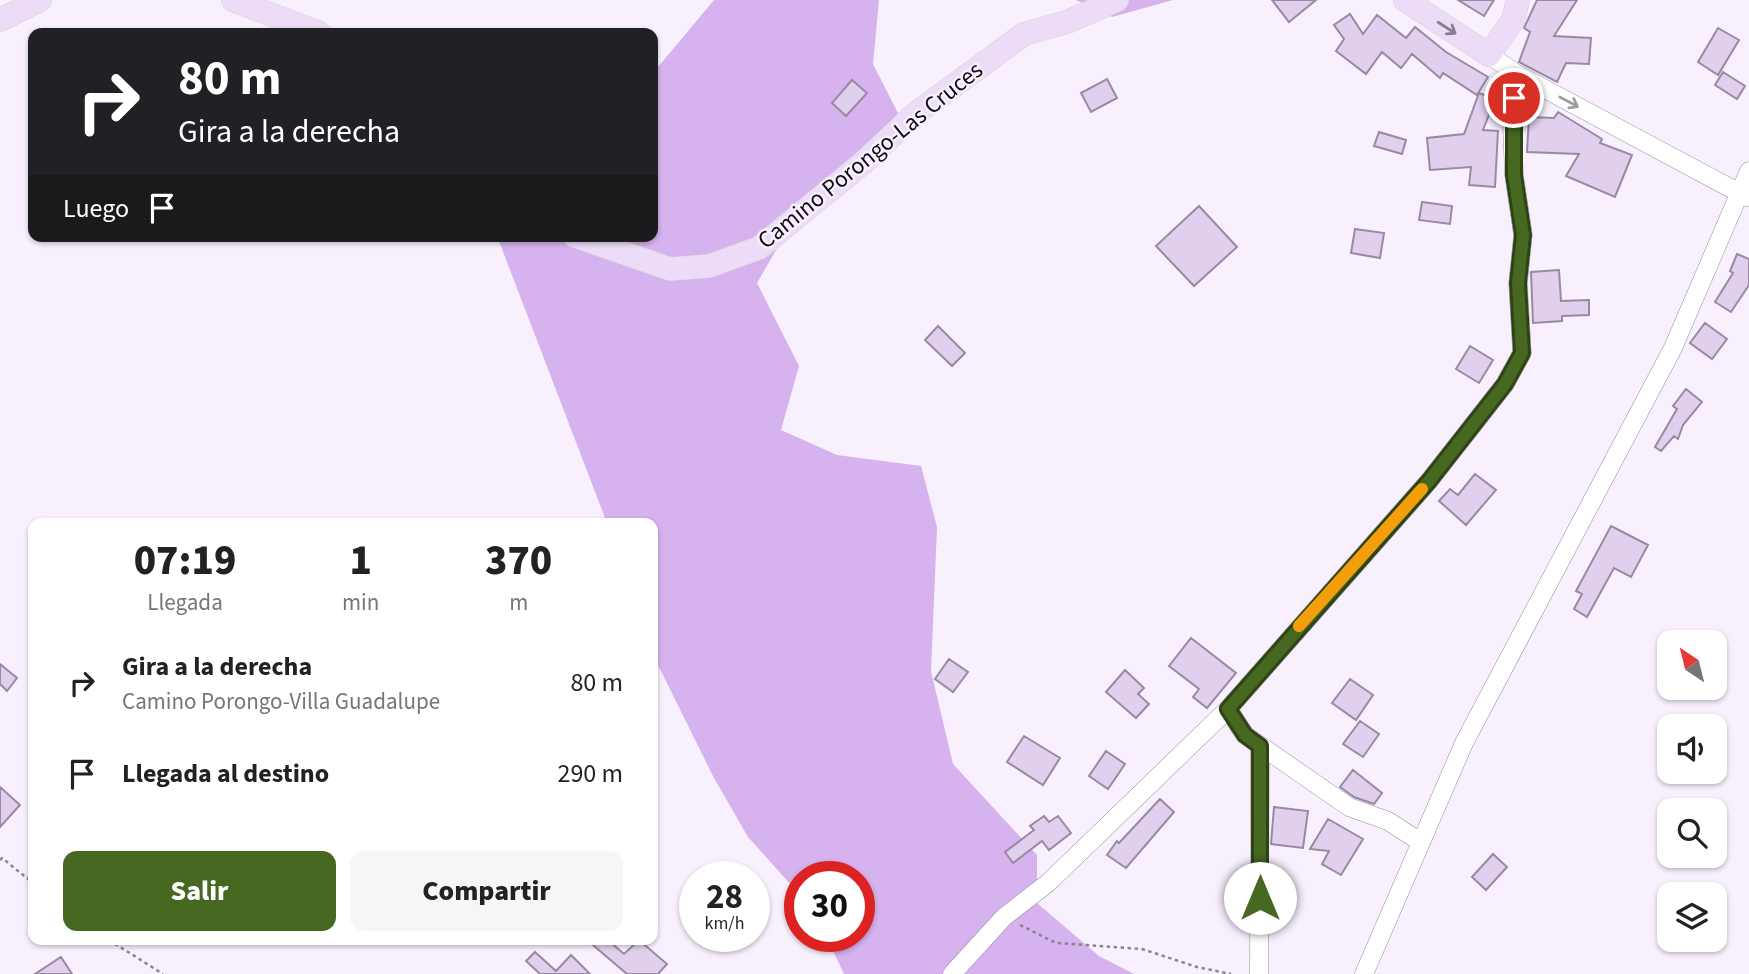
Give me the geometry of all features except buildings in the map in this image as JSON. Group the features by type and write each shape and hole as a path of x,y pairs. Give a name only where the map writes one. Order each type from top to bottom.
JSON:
{"main road":[{"path":"0,20 40,0"},
{"path":"233,0 306,28"},
{"name":"Camino Porongo-Las Cruces","path":"592,242 670,269 709,266 759,248 854,170 914,115 1024,33 1067,22 1117,0"},
{"path":"1405,0 1489,55 1513,20 1518,0"}],"street":[{"path":"1489,55 1517,74 1744,195"},
{"path":"952,974 1004,917 1048,883 1228,709 1429,481 1505,384 1522,353 1518,283 1523,235 1514,175 1512,122 1517,74"},
{"path":"1364,974 1419,841 1464,743 1550,585 1673,348 1744,195 1749,171"},
{"path":"1228,709 1245,735 1260,746 1349,807 1388,821 1419,841"},
{"path":"1259,974 1260,746"}],"path":[{"path":"0,860 2,858 27,878"},
{"path":"1004,917 1056,943 1142,949 1197,967 1231,974"},
{"path":"117,945 163,974"}],"shaded area":[{"path":"714,0 879,0 873,64 901,119 809,193 757,283 799,366 781,430 837,455 921,466 937,527 931,671 953,764 1037,855 1037,903 1099,956 1134,974 844,974 834,952 875,952 875,861 784,861 784,877 748,837 714,778 658,665 658,518 605,518 499,242 658,242 658,67"},
{"path":"1076,0 1173,0 1112,17"}],"slow traffic":[{"path":"1299,626 1422,489"}],"route":[{"path":"1260,898 1260,746 1245,735 1228,709 1372,542 1429,481 1505,384 1522,353 1518,283 1523,235 1514,175 1514,98"}]}
